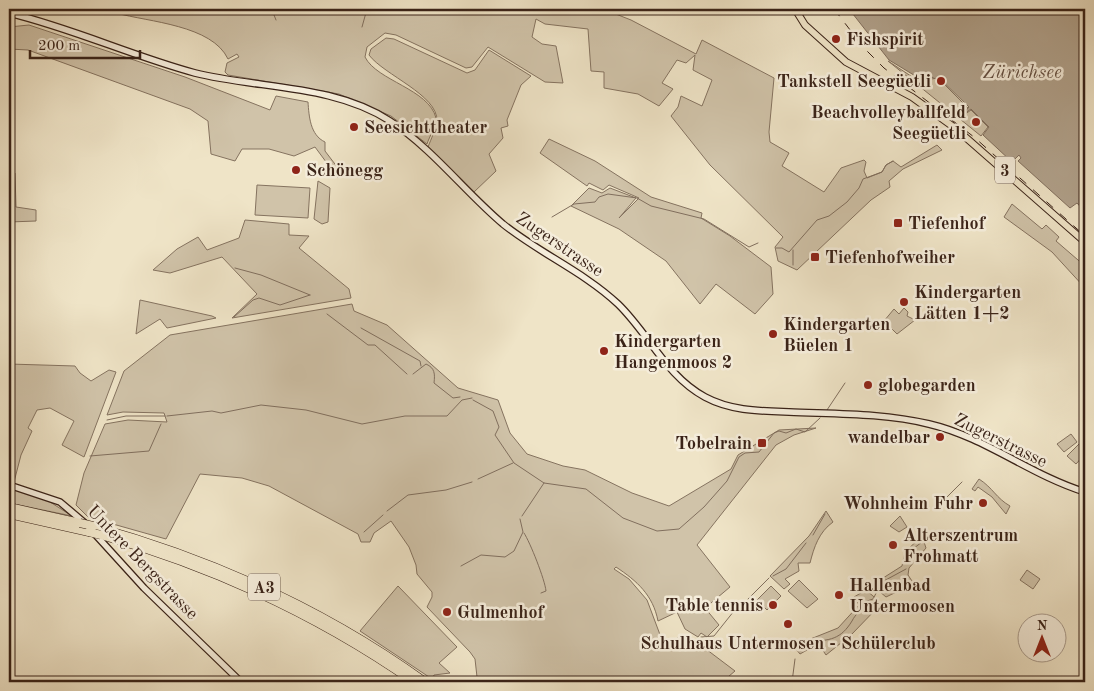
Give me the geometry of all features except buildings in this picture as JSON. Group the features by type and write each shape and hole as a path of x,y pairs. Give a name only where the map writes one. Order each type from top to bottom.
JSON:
{"highway":[{"name":"A3","path":"9,507 80,523 101,535 168,556 253,590 331,630 414,682"},
{"name":"A3","path":"9,514 91,529 188,556 264,588 346,631 425,682"}],"main road":[{"name":"3","path":"795,9 805,25 846,62 912,97 955,128 1085,242"},
{"name":"Zugerstrasse","path":"9,13 196,73 336,98 364,107 388,120 417,142 513,232 613,299 632,317 678,378 696,392 715,402 745,409 886,417 930,424 975,440 1049,479 1085,492"},
{"name":"Untere Bergstrasse","path":"9,485 49,497 75,513 144,588 241,682"}],"shaded area":[{"path":"110,9 603,9 631,20 696,54 702,40 774,78 769,132 770,142 789,153 782,166 824,192 841,168 864,160 866,162 864,171 867,178 882,172 886,165 893,161 901,167 937,145 942,150 903,169 889,181 890,187 871,200 797,270 778,261 775,247 783,237 710,165 671,116 678,107 681,96 702,106 712,80 693,70 695,55 686,63 677,60 662,83 673,89 659,106 638,94 604,88 604,72 591,71 588,29 545,24 536,19 532,37 542,44 556,46 563,83 545,82 488,47 472,67 466,68 396,35 385,33 367,47 365,57 380,73 414,92 431,108 436,121 427,144 391,116 339,94 228,75 225,72 227,63 239,57 237,54 228,59 220,48 194,32 116,13"},
{"path":"29,25 185,77 270,110 276,96 308,102 313,130 325,142 325,151 341,172 338,178 315,147 294,156 269,149 242,149 235,161 211,154 208,121 190,109 28,50 9,49 9,27"},
{"path":"386,38 394,39 467,73 475,70 489,50 531,76 521,85 507,120 508,126 501,128 503,138 489,154 496,171 474,192 428,147 437,121 435,112 429,103 420,94 376,63 369,55 371,49"},
{"path":"888,61 926,86 931,79 938,78 968,108 961,117 971,110 988,127 981,136"},
{"path":"549,139 595,161 651,197 702,213 701,218 730,236 771,267 773,294 755,314 716,284 700,304 666,261 619,229 571,206 589,188 602,193 610,188 636,198 619,218 639,198 609,185 603,190 589,183 587,186 540,153"},
{"path":"9,173 15,173 16,207 36,210 36,221 9,222"},
{"path":"318,181 330,188 328,222 322,224 314,219"},
{"path":"257,185 310,188 308,218 255,215"},
{"path":"1012,204 1042,229 1046,225 1059,237 1056,241 1085,266 1085,288 1052,252 1004,217"},
{"path":"245,220 289,224 289,235 309,236 299,248 349,289 351,298 232,318 257,294 222,257 170,273 153,270 177,249 198,237 207,250 239,238"},
{"path":"140,300 216,318 167,328 160,319 136,334"},
{"path":"352,304 354,311 387,325 458,388 498,400 510,433 527,454 563,466 585,470 632,493 669,506 731,469 738,455 779,430 816,428 794,435 776,445 697,545 730,587 705,608 719,625 707,637 701,633 698,637 685,629 677,612 658,621 656,612 643,590 624,572 616,567 614,569 629,579 647,600 662,640 667,643 682,636 690,637 735,671 722,682 515,682 477,677 475,659 470,652 427,607 432,597 432,592 417,574 416,565 409,547 391,521 374,533 370,542 361,542 358,534 269,486 242,478 200,474 166,539 88,517 76,505 84,473 105,424 128,420 167,422 164,413 123,412 107,415 124,371 170,335"},
{"path":"904,308 908,312 907,316 915,320 897,334 884,321 894,309 899,314"},
{"path":"9,364 75,366 80,373 91,381 109,370 116,372 84,457 62,445 74,421 50,408 37,410 28,428 32,431 21,455 14,482 9,481"},
{"path":"1071,434 1077,442 1064,452 1057,444"},
{"path":"1079,444 1085,450 1085,454 1076,464 1067,456"},
{"path":"979,479 1010,506 1006,514 992,497 978,487 975,491 972,489"},
{"path":"9,488 47,500 72,516 9,503"},
{"path":"826,511 833,522 824,530 818,540 810,563 798,563 799,571 785,579 790,584 784,589 770,576 809,536"},
{"path":"900,516 907,527 899,532 890,526"},
{"path":"922,536 926,548 909,568 908,575 912,581 907,587 886,597 872,585 902,566 905,552"},
{"path":"1027,570 1040,579 1033,589 1020,580"},
{"path":"799,580 818,599 807,608 788,591"},
{"path":"398,586 457,647 439,663 450,673 434,675 432,679 360,631"},
{"path":"771,586 781,596 767,610 757,600"},
{"path":"866,590 880,602 880,605 852,634 826,655 822,649 814,646 800,654 796,649 803,642 838,628 859,605 854,597"}],"water":[{"name":"Zürichsee","path":"849,9 1085,9 1085,212 1077,203 1070,208 1018,161 1021,158 1019,155 1012,162 983,135 989,127 971,109 961,116 969,107 938,77 936,79 931,77 927,83 889,60"}],"waterway":[{"path":"276,20 274,15 278,9"},
{"path":"362,27 367,9"},
{"path":"776,248 782,248 789,252 817,220 829,216 847,202 859,188 863,179 882,172 886,165 893,161"},
{"path":"552,217 574,204 595,202 599,197 608,194 637,198 651,206 704,219 749,247 758,243"},
{"path":"793,250 793,265"},
{"path":"235,268 261,275 310,295"},
{"path":"234,317 253,300 259,298 280,305 310,295"},
{"path":"327,314 368,345 375,345 407,374"},
{"path":"361,328 420,361 421,366"},
{"path":"413,374 426,364 434,372 434,383 453,398 460,397"},
{"path":"827,410 845,383"},
{"path":"167,416 212,411 221,413 261,405 306,410 362,424 405,416 447,416 462,400 472,398"},
{"path":"473,400 493,411 499,427 495,435 514,463 544,483 586,489 623,518 657,531 679,529 704,507 727,481 739,457 745,453 759,452 774,433 779,431 786,433 796,429 805,432 820,418"},
{"path":"107,420 126,416 165,416"},
{"path":"90,456 149,451 161,424"},
{"path":"478,479 513,463"},
{"path":"387,511 408,495 446,490 472,482"},
{"path":"942,502 962,482"},
{"path":"522,516 544,483"},
{"path":"813,535 825,514"},
{"path":"364,532 383,515"},
{"path":"461,566 481,555 505,557 514,551 523,532 520,519"},
{"path":"524,533 537,561 545,586 546,591 541,593"},
{"path":"906,561 909,552 922,542"},
{"path":"773,576 786,569 806,543"},
{"path":"809,641 834,638 844,632 864,602 873,599 882,582 906,569"},
{"path":"748,599 769,578"},
{"path":"701,637 714,636 734,611"},
{"path":"800,651 808,646"},
{"path":"792,682 795,659"}],"railway":[{"path":"834,9 864,48 884,68 974,137 1085,236"}],"place":[{"name":"Fishspirit","path":"836,39"},
{"name":"Tankstell Seegüetli","path":"941,81"},
{"name":"Beachvolleyballfeld Seegüetli","path":"976,122"},
{"name":"Seesichttheater","path":"354,127"},
{"name":"Schönegg","path":"296,170"},
{"name":"Tiefenhof","path":"898,223"},
{"name":"Tiefenhofweiher","path":"815,257"},
{"name":"Kindergarten Lätten 1+2","path":"904,302"},
{"name":"Kindergarten Büelen 1","path":"773,334"},
{"name":"Kindergarten Hangenmoos 2","path":"604,351"},
{"name":"globegarden","path":"868,385"},
{"name":"wandelbar","path":"940,437"},
{"name":"Tobelrain","path":"762,443"},
{"name":"Wohnheim Fuhr","path":"983,503"},
{"name":"Alterszentrum Frohmatt","path":"893,545"},
{"name":"Hallenbad Untermoosen","path":"839,595"},
{"name":"Table tennis","path":"773,605"},
{"name":"Gulmenhof","path":"447,612"},
{"name":"Schulhaus Untermosen - Schülerclub","path":"788,624"}]}
